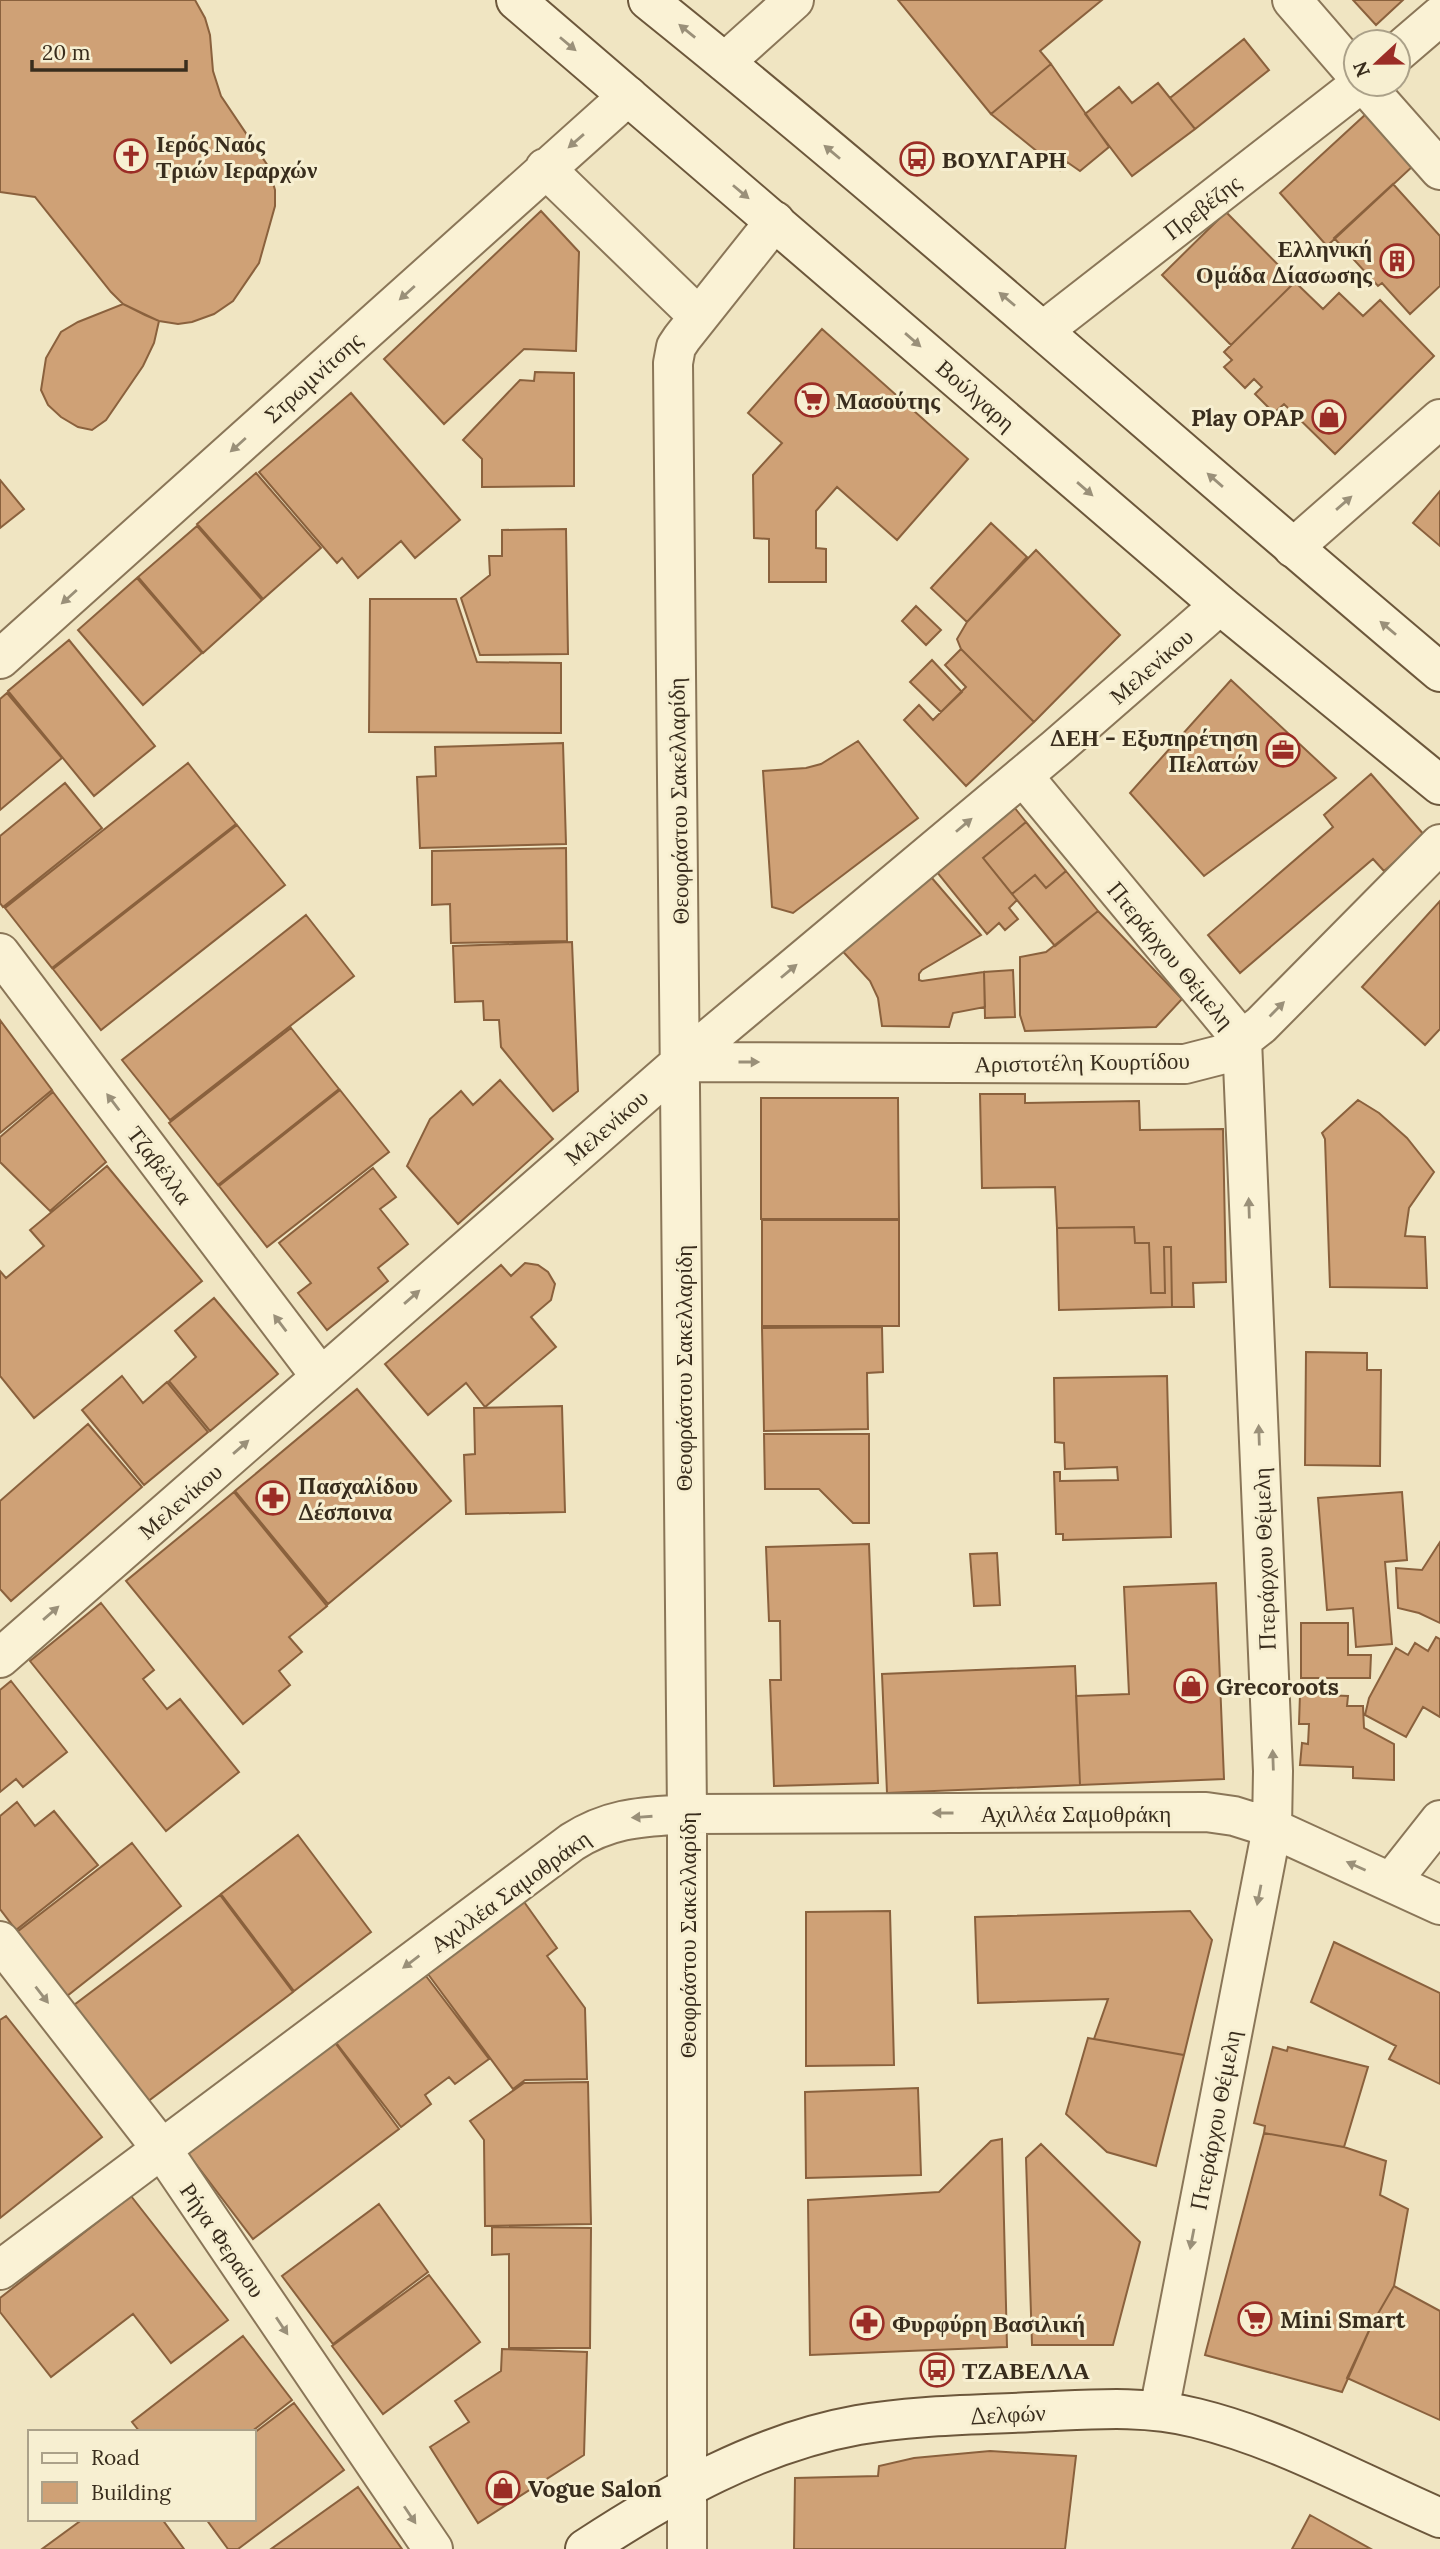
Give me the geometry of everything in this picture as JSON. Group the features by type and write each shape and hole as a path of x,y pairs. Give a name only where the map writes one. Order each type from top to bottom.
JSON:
{"street":[{"name":"Βούλγαρη","path":"516,0 1220,605 1440,785"},
{"path":"648,0 1044,330 1293,548 1440,672"},
{"path":"725,62 794,0"},
{"path":"1292,0 1342,58"},
{"path":"1412,40 1440,16"},
{"name":"Στρωμνίτσης","path":"0,659 628,96"},
{"name":"Πρεβέζης","path":"1044,330 1344,98"},
{"path":"1375,98 1440,170"},
{"path":"545,168 698,316"},
{"name":"Θεοφράστου Σακελλαρίδη","path":"687,2549 687,1814 673,363 676,347 698,316 775,221"},
{"path":"1293,548 1440,419"},
{"name":"Μελενίκου","path":"0,1658 681,1062 1023,776 1220,605"},
{"name":"Πτεράρχου Θέμελη","path":"1023,776 1242,1040 1273,1772 1272,1828 1159,2411"},
{"name":"Αριστοτέλη Κουρτίδου","path":"681,1062 1185,1064 1224,1055 1261,1025 1440,844"},
{"name":"Τζαβέλλα","path":"0,953 321,1377"},
{"name":"Αχιλλέα Σαμοθράκη","path":"0,2270 590,1830 631,1818 687,1814 1206,1812 1234,1816 1272,1828 1440,1905"},
{"path":"1391,1882 1440,1820"},
{"name":"Ρήγα Φεραίου","path":"0,1941 161,2148 433,2549"},
{"name":"Δελφών","path":"585,2549 687,2486 761,2454 822,2433 889,2420 1005,2413 1159,2411 1223,2425 1271,2442 1440,2518"}],"building":[{"name":"Ιερός Ναός Τριών Ιεραρχών","path":"0,0 195,0 205,18 210,35 213,71 221,96 268,166 275,190 275,206 259,263 233,301 214,314 192,322 178,324 159,321 145,315 123,304 111,292 35,197 0,192"},
{"path":"898,0 1102,0 1040,51 1051,64 991,114"},
{"path":"1353,0 1403,0 1376,25"},
{"path":"1244,39 1269,70 1195,129 1170,98"},
{"path":"1051,64 1109,147 1080,171 1067,162 1060,170 991,114"},
{"path":"1158,83 1195,129 1132,176 1085,114 1119,87 1132,103"},
{"path":"1366,114 1414,165 1327,246 1280,193"},
{"name":"Ελληνική Ομάδα Δίασωσης","path":"1393,184 1440,236 1440,286 1410,314 1382,283 1378,286 1334,238"},
{"path":"541,211 579,252 576,351 524,349 444,424 384,359"},
{"path":"1226,212 1295,282 1231,345 1162,275"},
{"path":"1295,282 1323,309 1339,293 1363,316 1380,300 1434,356 1335,454 1284,404 1274,413 1255,394 1262,387 1254,379 1245,388 1224,367 1232,360 1224,352"},
{"path":"123,304 159,321 154,343 143,366 106,420 92,430 78,427 48,405 41,390 46,358 61,332 78,322"},
{"path":"822,329 968,459 897,540 837,487 816,511 816,548 826,549 826,582 769,582 769,539 754,538 753,475 782,443 748,413"},
{"path":"535,372 574,373 574,486 482,487 482,459 463,440 520,380 534,381"},
{"path":"351,393 460,520 415,558 401,541 358,578 342,558 337,563 259,472"},
{"path":"256,473 321,548 263,599 197,524"},
{"path":"0,480 24,509 0,528"},
{"path":"1440,491 1440,546 1413,523"},
{"path":"991,523 1027,557 967,622 931,588"},
{"path":"197,526 262,600 203,653 138,577"},
{"path":"566,529 568,654 480,655 461,598 490,575 489,556 502,556 502,530"},
{"path":"1036,550 1120,635 1034,722 961,649 957,639 967,622"},
{"path":"137,578 202,653 143,705 78,630"},
{"path":"370,599 456,599 477,662 561,663 561,733 369,732"},
{"path":"916,606 941,630 926,645 902,621"},
{"path":"69,640 155,746 94,796 8,691"},
{"path":"961,649 1034,722 966,786 904,720 919,705 933,720 966,687 945,665"},
{"path":"932,660 962,692 941,712 910,682"},
{"path":"1231,680 1336,778 1204,876 1130,793"},
{"path":"7,693 62,758 0,810 0,699"},
{"path":"858,741 918,818 793,913 772,907 763,771 806,768 821,764"},
{"path":"563,743 566,844 420,848 417,777 436,776 435,747"},
{"path":"188,763 236,824 52,968 5,908"},
{"path":"1371,774 1425,836 1384,871 1373,859 1240,973 1208,935 1333,827 1324,815"},
{"path":"65,783 102,828 3,907 0,903 0,836"},
{"path":"1010,802 1026,822 983,858 1017,900 1009,908 1018,919 1005,930 999,923 987,934 932,866"},
{"path":"1026,822 1066,871 1046,888 1035,875 1012,894 983,858"},
{"path":"237,825 285,885 101,1030 53,969"},
{"path":"566,848 567,941 451,943 450,904 432,905 432,851"},
{"path":"925,870 981,935 922,970 919,980 984,972 985,1007 953,1013 949,1027 882,1026 878,998 870,981 837,945"},
{"path":"1066,871 1098,911 1055,946 1012,894 1035,875 1046,888"},
{"path":"1440,901 1440,1029 1425,1045 1362,987"},
{"path":"1098,911 1182,999 1156,1027 1025,1031 1020,1015 1020,957 1046,952"},
{"path":"306,915 354,976 170,1120 122,1060"},
{"path":"572,942 578,1091 553,1111 501,1047 499,1020 484,1020 483,1001 455,1002 453,946"},
{"path":"1013,970 1015,1017 985,1018 984,972"},
{"path":"0,1020 52,1090 0,1133"},
{"path":"291,1028 339,1089 218,1185 169,1123"},
{"path":"500,1080 553,1139 458,1224 407,1166 430,1119 461,1091 473,1105"},
{"path":"340,1090 389,1152 267,1247 219,1186"},
{"path":"53,1092 106,1162 50,1211 0,1162 0,1137"},
{"path":"980,1094 1025,1094 1025,1103 1139,1101 1140,1130 1223,1129 1226,1282 1193,1283 1194,1307 1172,1307 1171,1247 1164,1247 1165,1293 1151,1293 1149,1243 1135,1243 1134,1227 1057,1228 1055,1187 982,1188"},
{"path":"761,1098 898,1098 899,1219 761,1219"},
{"path":"1358,1100 1379,1113 1407,1138 1434,1172 1409,1208 1405,1236 1425,1237 1427,1288 1330,1287 1325,1139 1322,1133"},
{"path":"107,1166 202,1281 34,1418 0,1376 0,1271 6,1278 44,1246 30,1230"},
{"path":"373,1168 396,1197 380,1209 408,1244 378,1268 388,1281 327,1330 298,1293 311,1283 279,1243"},
{"path":"762,1220 899,1220 899,1326 762,1326"},
{"path":"1134,1227 1135,1243 1149,1243 1151,1293 1165,1293 1164,1247 1171,1247 1172,1307 1059,1310 1057,1228"},
{"path":"525,1263 538,1265 548,1272 555,1284 551,1300 531,1317 556,1347 485,1407 466,1383 428,1415 385,1364 501,1265 511,1276"},
{"path":"214,1298 278,1374 210,1431 169,1381 196,1357 175,1331"},
{"path":"882,1327 883,1372 867,1373 868,1429 764,1431 762,1328"},
{"path":"1306,1352 1367,1353 1367,1370 1381,1370 1380,1466 1305,1465"},
{"path":"122,1376 143,1403 167,1382 208,1432 144,1485 82,1410"},
{"path":"1167,1376 1171,1537 1063,1540 1063,1534 1056,1534 1054,1472 1060,1472 1060,1481 1118,1480 1117,1467 1065,1469 1064,1443 1055,1442 1054,1378"},
{"path":"357,1389 451,1501 328,1604 235,1491"},
{"path":"562,1406 565,1512 466,1514 464,1455 475,1454 474,1408"},
{"path":"88,1424 142,1487 11,1601 0,1589 0,1501"},
{"path":"764,1434 869,1434 869,1523 853,1523 819,1489 765,1489"},
{"path":"234,1492 327,1606 289,1637 302,1652 279,1671 290,1685 243,1724 126,1581"},
{"path":"1402,1492 1407,1560 1385,1562 1392,1644 1356,1647 1353,1608 1327,1610 1318,1498"},
{"path":"1440,1542 1440,1623 1419,1613 1398,1608 1396,1568 1422,1570"},
{"path":"869,1544 878,1783 774,1786 770,1680 781,1680 780,1621 769,1621 766,1547"},
{"path":"997,1553 1000,1605 974,1606 970,1554"},
{"path":"1216,1583 1224,1779 1080,1785 1076,1696 1129,1694 1124,1587"},
{"path":"101,1603 154,1670 143,1679 167,1709 180,1699 239,1772 166,1831 30,1661"},
{"path":"1301,1623 1348,1623 1348,1655 1371,1655 1370,1678 1301,1678"},
{"path":"1436,1637 1440,1639 1440,1717 1423,1707 1406,1737 1365,1715 1369,1698 1396,1648 1408,1655 1415,1643 1428,1651"},
{"path":"1075,1666 1080,1785 887,1793 882,1674"},
{"path":"11,1681 67,1752 23,1787 16,1779 0,1792 0,1690"},
{"path":"1300,1694 1348,1696 1347,1706 1363,1706 1364,1728 1394,1744 1394,1780 1353,1778 1353,1767 1300,1765 1302,1743 1308,1744 1309,1724 1299,1724"},
{"path":"17,1802 35,1826 54,1811 98,1865 16,1930 0,1909 0,1816"},
{"path":"298,1835 371,1932 294,1991 221,1894"},
{"path":"132,1843 181,1906 67,1996 17,1932"},
{"path":"220,1895 293,1992 147,2102 74,2005"},
{"path":"522,1899 557,1948 547,1956 585,2008 587,2079 525,2080 513,2089 425,1970"},
{"path":"890,1911 894,2065 806,2066 806,1912"},
{"path":"1190,1911 1212,1940 1184,2055 1094,2039 1108,1999 978,2003 975,1917"},
{"path":"1334,1942 1440,1993 1440,2084 1389,2059 1396,2046 1311,2002"},
{"path":"423,1972 489,2059 455,2084 449,2077 425,2095 431,2104 401,2127 334,2040"},
{"path":"6,2016 102,2137 0,2218 0,2020"},
{"path":"1088,2038 1184,2055 1156,2166 1107,2152 1066,2114"},
{"path":"333,2040 399,2129 253,2239 186,2151"},
{"path":"1273,2047 1287,2051 1288,2047 1368,2067 1344,2147 1264,2133 1265,2126 1254,2123"},
{"path":"588,2082 591,2224 485,2226 484,2140 470,2121 524,2083"},
{"path":"918,2088 921,2175 806,2178 805,2092"},
{"path":"1264,2133 1344,2147 1386,2161 1380,2195 1408,2209 1394,2286 1372,2324 1342,2392 1205,2355"},
{"path":"1002,2139 1007,2347 810,2355 808,2200 939,2192 991,2141"},
{"path":"1041,2144 1140,2242 1113,2345 1032,2345 1026,2158"},
{"path":"131,2196 228,2320 171,2363 133,2314 51,2377 0,2312 0,2298"},
{"path":"379,2204 428,2272 333,2344 282,2276"},
{"path":"492,2227 591,2228 590,2348 509,2348 509,2254 492,2255"},
{"path":"429,2275 480,2342 383,2414 332,2346"},
{"path":"1394,2286 1440,2311 1440,2420 1347,2378 1372,2324"},
{"path":"243,2336 292,2400 254,2430 138,2430 132,2422"},
{"path":"502,2349 587,2352 584,2455 478,2523 430,2447 469,2422 455,2401 501,2371"},
{"path":"294,2403 344,2470 238,2549 228,2549 207,2521 256,2521 256,2432"},
{"path":"990,2451 1076,2456 1065,2549 794,2549 795,2478 878,2476 879,2466 914,2458"},
{"path":"358,2487 402,2549 271,2549"},
{"path":"1310,2515 1371,2549 1292,2549"},
{"path":"80,2521 163,2521 184,2549 42,2549"}],"place":[{"name":"Ιερός Ναός Τριών Ιεραρχών","path":"131,156"},
{"name":"ΒΟΥΛΓΑΡΗ","path":"917,159"},
{"name":"Ελληνική Ομάδα Δίασωσης","path":"1397,261"},
{"name":"Μασούτης","path":"812,400"},
{"name":"Play OPAP","path":"1329,417"},
{"name":"ΔΕΗ - Εξυπηρέτηση Πελατών","path":"1283,750"},
{"name":"Πασχαλίδου Δέσποινα","path":"273,1498"},
{"name":"Grecoroots","path":"1191,1686"},
{"name":"Mini Smart","path":"1255,2319"},
{"name":"Φυρφύρη Βασιλική","path":"867,2323"},
{"name":"ΤΖΑΒΕΛΛΑ","path":"937,2370"},
{"name":"Vogue Salon","path":"503,2488"}]}
